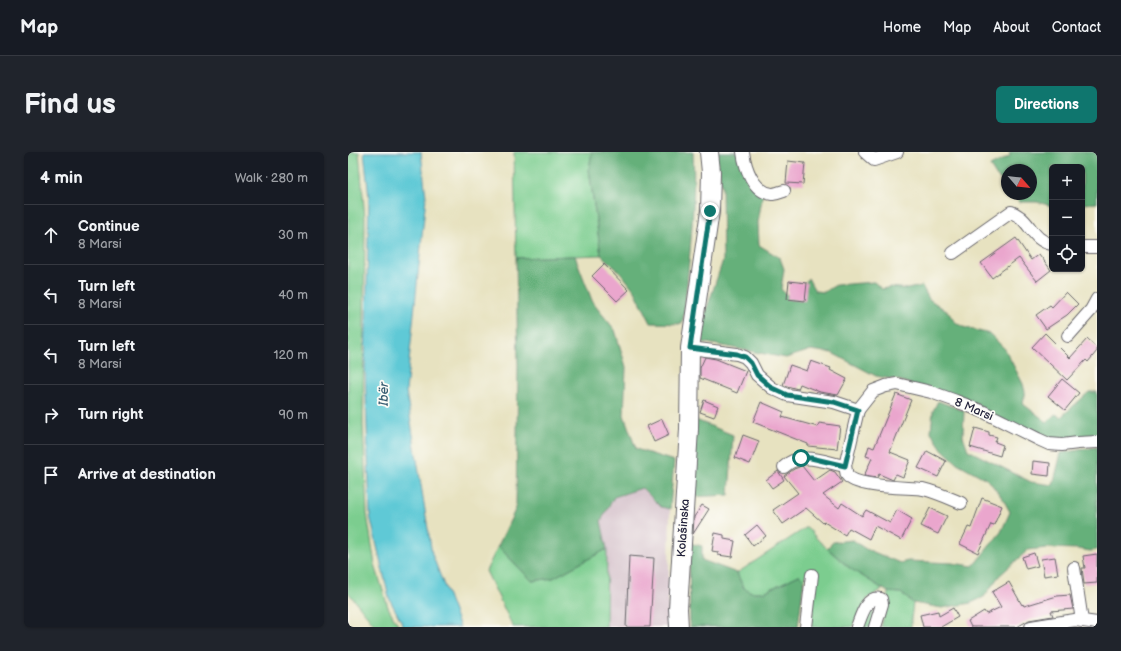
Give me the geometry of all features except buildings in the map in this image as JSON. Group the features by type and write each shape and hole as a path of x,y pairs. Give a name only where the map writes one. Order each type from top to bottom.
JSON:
{"main road":[{"name":"Kolašinska","path":"679,627 678,609 689,429 690,348 710,211 711,172 708,152"}],"street":[{"path":"743,152 745,166 752,179 761,190 772,194 784,191"},
{"path":"865,152 874,160 897,152"},
{"path":"953,253 1011,212 1020,217 1035,235 1049,243"},
{"path":"1085,247 1097,247"},
{"path":"1068,336 1091,310 1097,299"},
{"path":"690,348 737,354 745,357 751,363 757,375 772,388 787,395 834,402 858,410"},
{"name":"8 Marsi","path":"845,466 858,410 873,391 886,386 898,384 931,392 984,412 1049,444 1062,445 1097,442"},
{"path":"784,467 789,462 801,458 811,458 845,466 847,475 859,483 923,490 961,503"},
{"path":"1074,568 1082,620"},
{"path":"806,627 812,575"},
{"path":"857,627 864,610 870,601 877,598 881,599 882,604 875,627"},
{"path":"1031,627 1075,620 1097,623"}],"shaded area":[{"path":"642,488 661,507 670,509 668,627 606,627 607,549 601,521 614,497"}],"green space":[{"path":"348,152 359,152 365,218 363,425 367,514 375,565 388,607 399,627 376,627 348,592"},
{"path":"514,152 592,152 589,169 601,255 516,258"},
{"path":"592,152 693,152 694,192 692,233 682,324 651,323 635,291 621,273 601,255 589,169"},
{"path":"715,152 741,152 763,193 758,222 759,245 780,258 784,269 781,289 790,298 800,295 808,278 815,291 824,292 836,285 874,282 882,289 891,287 907,289 922,286 929,299 948,312 954,321 963,327 990,334 1005,349 1023,384 1025,392 1023,404 1047,422 1055,414 1061,417 1089,392 1097,392 1097,437 1048,440 902,381 876,376 832,353 811,350 786,358 702,342 702,323 723,260 722,186"},
{"path":"1009,152 1097,152 1097,203 1085,204 1085,164 1049,164 1049,205 1037,202 1019,202 1018,200 1037,200 1037,164 1001,164 1001,180 997,177 990,166 1010,156"},
{"path":"575,256 593,303 615,330 626,367 624,415 636,449 674,461 670,509 661,507 642,488 614,497 601,521 607,549 553,578 532,581 498,546 516,508 518,366 516,258"},
{"path":"938,401 964,411 963,436 968,450 1031,482 1053,485 1061,453 1097,447 1097,550 1090,551 1047,548 1028,550 999,576 984,597 971,603 942,608 913,603 901,593 888,592 851,569 827,548 833,542 853,540 864,548 900,563 908,561 952,563 973,566 1001,532 1010,512 1003,499 988,480 957,463 942,449 931,432 933,411"},
{"path":"696,420 733,435 729,495 692,497"},
{"path":"807,527 819,541 848,567 883,589 868,598 852,627 811,627 817,571 810,569 804,580 799,575 764,592 751,592 743,587 737,573"},
{"path":"689,543 702,546 702,560 737,573 743,587 751,592 764,592 799,575 804,580 798,627 690,627"},
{"path":"498,546 532,581 553,578 607,549 606,627 513,627 486,571"},
{"path":"888,592 901,593 913,603 911,627 881,627"},
{"path":"871,609 874,611 872,627 862,627 868,611"}],"water":[{"name":"Ibër","path":"364,152 421,152 426,197 406,391 432,554 460,627 404,627 389,598 370,516 365,368 369,198"}],"route":[{"path":"710,211 690,348 737,354 745,357 751,363 757,375 772,388 787,395 834,402 858,410 845,466 811,458 801,458"}]}
